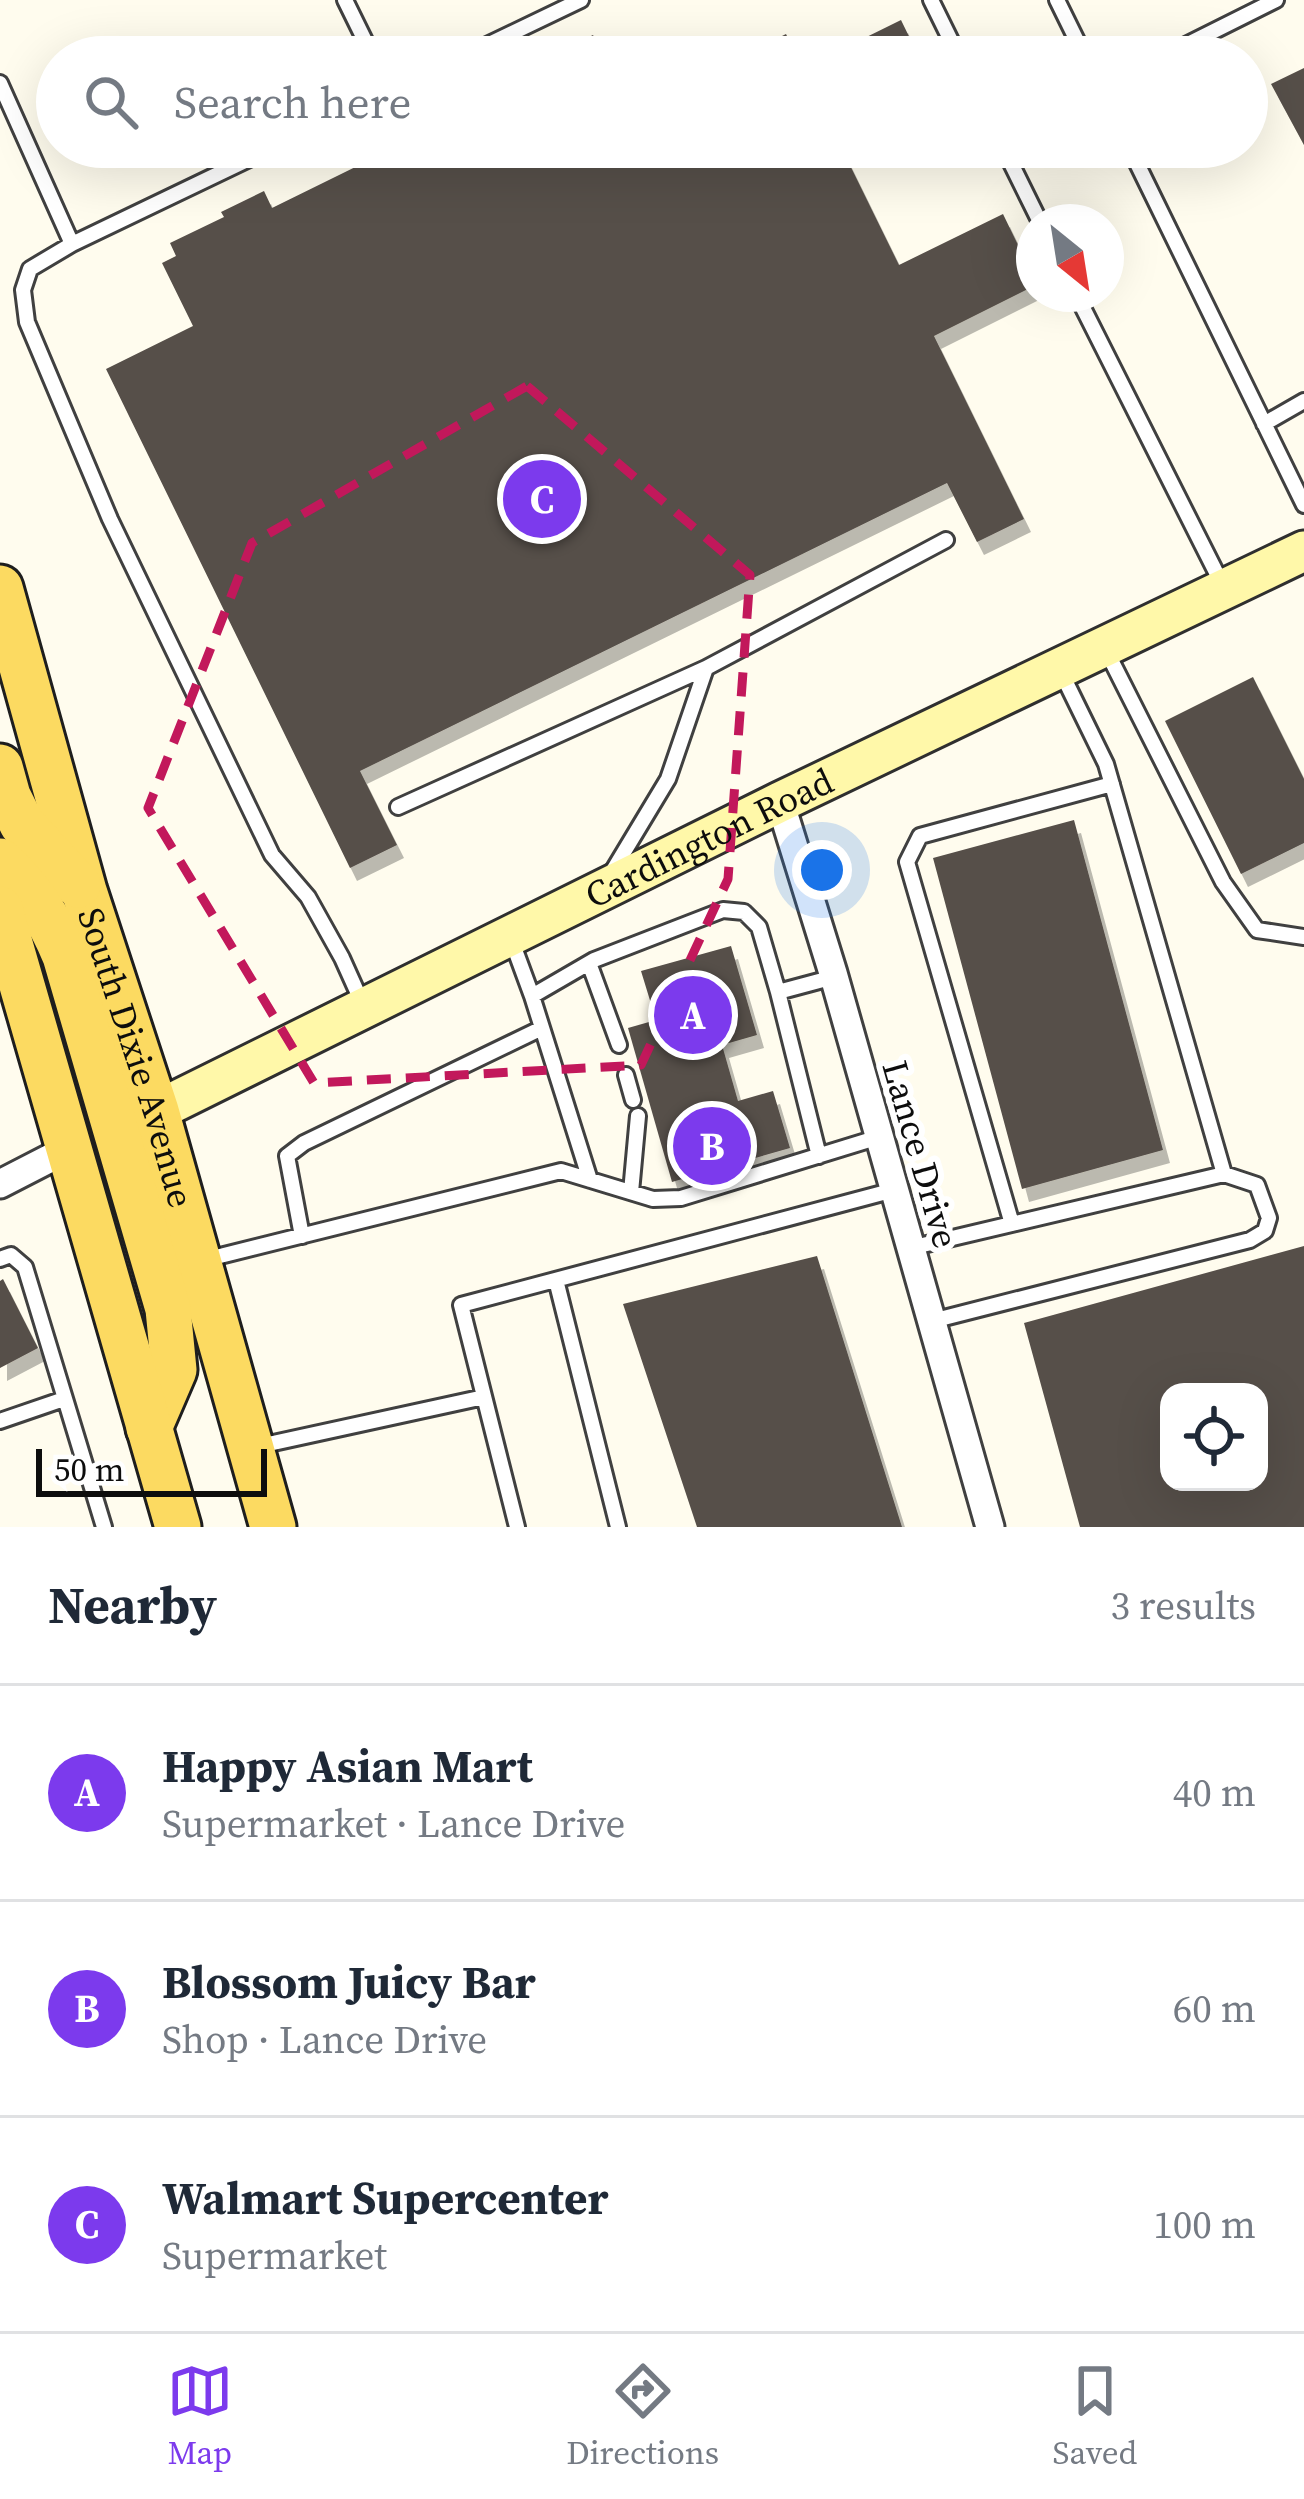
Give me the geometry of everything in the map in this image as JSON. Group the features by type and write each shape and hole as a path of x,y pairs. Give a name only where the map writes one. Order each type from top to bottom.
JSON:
{"main road":[{"name":"South Dixie Avenue","path":"0,588 84,891 136,1120 199,1262 273,1527"},
{"path":"0,767 22,824 84,891"},
{"path":"0,861 28,887 51,920 136,1120 174,1370 149,1428"},
{"path":"0,909 178,1527"}],"street":[{"name":"Cardington Road","path":"136,1120 780,802 1304,551"},
{"name":"Lance Drive","path":"780,802 990,1527"},
{"path":"0,1184 68,1149"}],"lane":[{"path":"344,0 362,36"},
{"path":"506,36 581,0"},
{"path":"931,0 949,36"},
{"path":"1057,0 1075,36"},
{"path":"1204,36 1276,0"},
{"path":"0,83 7,113 72,244"},
{"path":"230,168 72,244 31,269 22,290 28,322 110,519 272,854 308,897 365,1008"},
{"path":"1013,168 1031,204"},
{"path":"1139,168 1304,505"},
{"path":"1085,312 1226,590"},
{"path":"1264,424 1304,401"},
{"path":"398,807 706,668 946,540"},
{"path":"1104,648 1223,882 1257,930 1304,937"},
{"path":"601,892 668,779 706,668"},
{"path":"1060,669 1106,764 1224,1174"},
{"path":"1012,1224 907,862 920,836 1112,784"},
{"path":"532,996 589,963 723,910 744,912 758,927 778,992 819,1156"},
{"path":"510,937 590,1180"},
{"path":"589,963 619,1045"},
{"path":"778,992 834,977"},
{"path":"302,1235 287,1156 304,1143 542,1028"},
{"path":"626,1075 633,1100"},
{"path":"631,1192 638,1116"},
{"path":"199,1262 561,1171 653,1199 681,1198 879,1137"},
{"path":"910,1248 1224,1174 1257,1185 1269,1218 1265,1231 1250,1240 932,1321"},
{"path":"518,1527 461,1305 894,1190"},
{"path":"0,1259 11,1256 25,1267 104,1527"},
{"path":"556,1280 618,1527"},
{"path":"252,1448 484,1397"},
{"path":"0,1421 64,1399"}],"highlighted area":[{"path":"527,386 750,575 728,879 641,1065 314,1083 148,808 252,543"}],"building":[{"path":"901,20 909,36 869,36"},
{"path":"1304,68 1304,145 1271,84"},
{"path":"353,168 851,168 899,265 1003,214 1016,241 1016,295 934,336 1024,519 977,542 947,483 360,771 397,845 350,868 106,369 193,326 162,263 176,256 170,243 264,191 272,208"},
{"path":"1253,677 1304,779 1304,843 1241,874 1165,721"},
{"path":"1074,820 1163,1150 1022,1189 933,858"},
{"path":"731,946 757,1035 722,1045 738,1101 773,1091 790,1148 672,1182 628,1028 656,1020 641,971"},
{"path":"1304,1246 1304,1527 1080,1527 1024,1323"},
{"path":"817,1256 902,1527 697,1527 623,1304"},
{"path":"3,1279 38,1348 0,1368 0,1281"}],"place":[{"name":"Walmart Supercenter","path":"542,499"},
{"name":"Happy Asian Mart","path":"693,1015"},
{"name":"Blossom Juicy Bar","path":"712,1146"}]}
